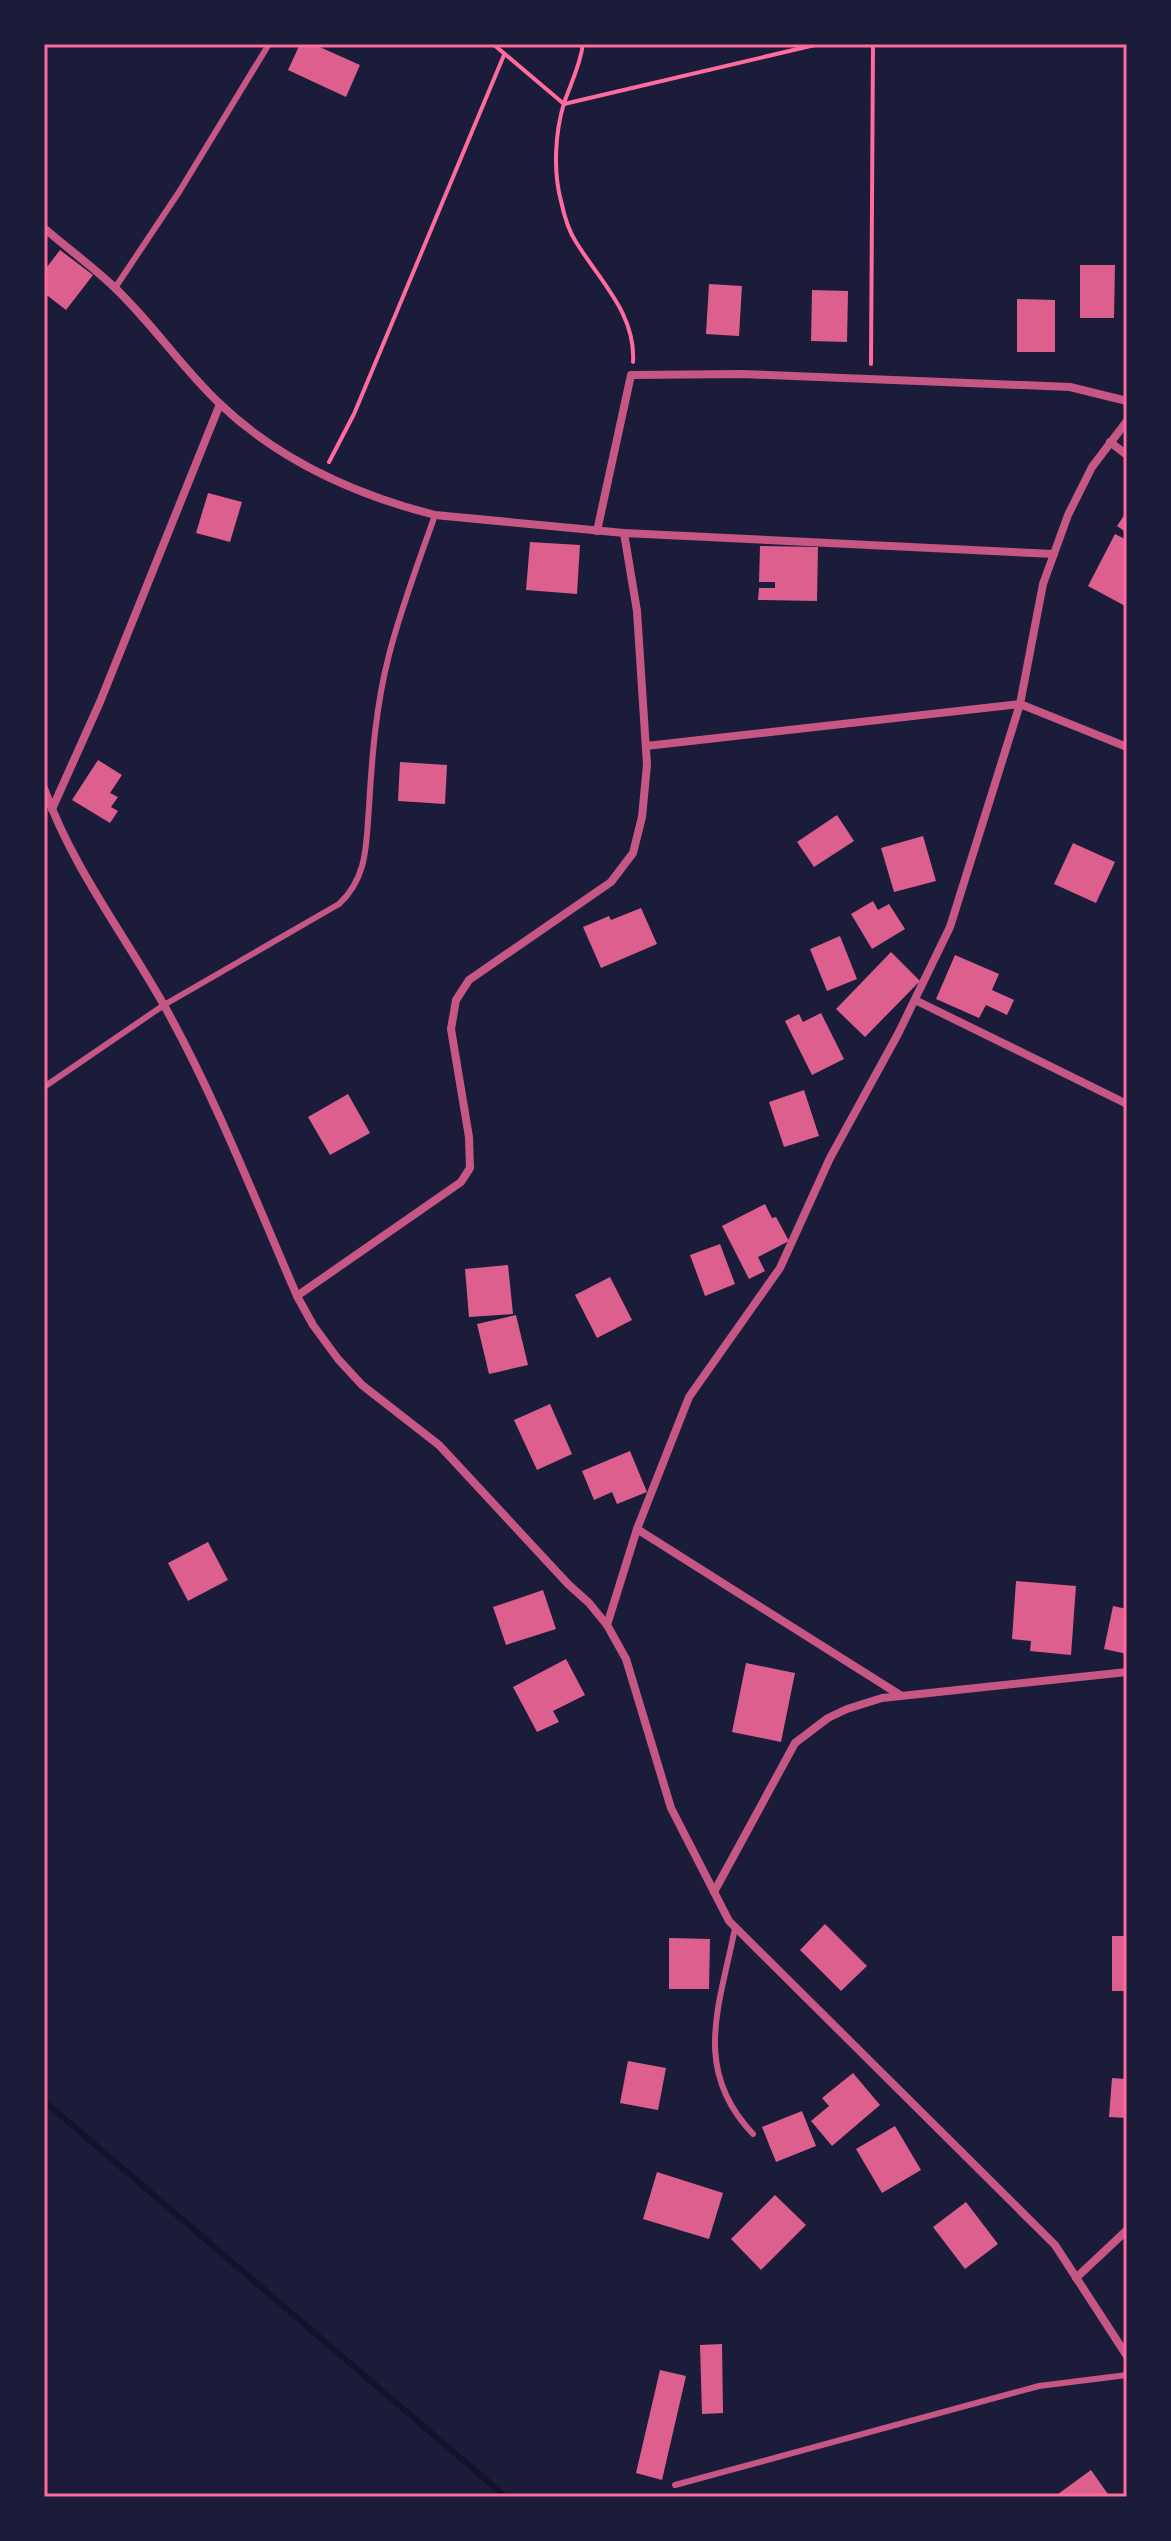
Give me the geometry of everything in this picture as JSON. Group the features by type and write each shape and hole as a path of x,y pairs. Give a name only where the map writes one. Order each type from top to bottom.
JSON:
{"street":[{"path":"44,228 115,288 220,404 258,435 322,475 365,494 435,515 597,531 1054,554"},
{"path":"597,531 631,375 742,374 1070,387 1127,401"},
{"path":"52,810 100,702 220,404"},
{"path":"607,1625 637,1529 689,1397 780,1268 830,1158 915,1000 950,927 1020,704 1043,584 1068,515 1092,467 1127,421"},
{"path":"1110,442 1127,455"},
{"path":"297,1296 461,1182 470,1168 469,1137 451,1029 456,1000 469,980 611,882 633,853 642,817 647,765 637,611 624,533"},
{"path":"646,746 1020,704 1127,747"},
{"path":"44,788 66,842 164,1005 215,1107 297,1296 313,1325 362,1385 439,1445 607,1625 626,1659 671,1808 729,1921 1055,2245 1127,2356"},
{"path":"915,1000 1127,1104"},
{"path":"637,1529 901,1695"},
{"path":"714,1892 795,1743 828,1718 873,1700 901,1695 1127,1672"},
{"path":"1076,2278 1127,2230"}],"lane":[{"path":"115,288 179,192 269,44"},
{"path":"44,1087 164,1005 339,904 356,885 365,855 375,725 382,687 399,622 435,515"},
{"path":"735,1928 714,2049 718,2076 726,2098 753,2134"},
{"path":"675,2485 1039,2386 1127,2375"}],"path":[{"path":"493,44 564,104"},
{"path":"583,44 564,104 556,148 560,198 574,239 626,319 633,342 631,375"},
{"path":"564,104 819,44"},
{"path":"871,379 873,44"},
{"path":"322,475 354,414 504,55"}],"building":[{"path":"300,44 313,44 360,65 346,97 288,70"},
{"path":"60,250 93,275 66,310 44,293 44,265 47,267"},
{"path":"1080,265 1115,265 1114,318 1080,318"},
{"path":"709,284 742,286 739,336 706,334"},
{"path":"812,290 848,291 847,342 811,341"},
{"path":"1017,299 1055,300 1055,352 1017,352"},
{"path":"208,493 242,502 230,542 196,533"},
{"path":"1127,511 1127,533 1117,526"},
{"path":"1115,534 1127,540 1127,607 1088,586"},
{"path":"530,542 580,545 577,594 526,590"},
{"path":"760,546 818,547 817,601 758,600 759,588 775,588 775,582 759,582"},
{"path":"98,760 122,775 110,793 118,797 111,807 118,811 110,823 72,800"},
{"path":"400,762 447,765 445,804 398,801"},
{"path":"837,815 854,841 814,867 797,842"},
{"path":"923,836 936,881 894,892 881,848"},
{"path":"1073,843 1115,862 1096,903 1054,884"},
{"path":"873,901 878,910 889,904 905,929 872,949 851,914"},
{"path":"641,908 657,944 601,968 583,927"},
{"path":"840,936 857,979 827,991 810,949"},
{"path":"891,952 920,981 865,1037 836,1009"},
{"path":"955,955 999,974 992,990 1014,1000 1007,1015 986,1005 979,1018 936,999"},
{"path":"821,1013 844,1059 812,1075 785,1021 799,1014 803,1022"},
{"path":"804,1090 819,1136 784,1147 769,1102"},
{"path":"348,1094 370,1133 330,1155 308,1117"},
{"path":"765,1204 789,1241 758,1257 765,1271 749,1279 722,1226"},
{"path":"720,1244 735,1284 705,1296 690,1255"},
{"path":"508,1265 513,1314 469,1317 465,1269"},
{"path":"610,1277 632,1320 597,1338 575,1295"},
{"path":"516,1315 528,1365 489,1374 477,1324"},
{"path":"550,1404 572,1454 537,1470 514,1420"},
{"path":"630,1451 647,1492 617,1504 612,1492 594,1500 582,1471"},
{"path":"208,1542 228,1580 188,1601 168,1563"},
{"path":"1016,1581 1076,1586 1071,1655 1030,1651 1031,1641 1012,1639"},
{"path":"543,1590 556,1629 506,1645 493,1607"},
{"path":"1113,1606 1127,1609 1127,1654 1104,1649"},
{"path":"566,1659 585,1695 553,1711 559,1722 537,1732 513,1687"},
{"path":"746,1663 795,1673 781,1742 732,1732"},
{"path":"825,1924 867,1966 841,1991 800,1950"},
{"path":"1112,1936 1127,1936 1127,1991 1112,1991"},
{"path":"669,1938 710,1939 709,1989 669,1989"},
{"path":"628,2061 666,2068 658,2110 620,2103"},
{"path":"853,2073 880,2105 832,2146 811,2121 829,2106 822,2098"},
{"path":"1112,2078 1127,2079 1127,2118 1109,2117"},
{"path":"802,2111 816,2146 776,2162 762,2127"},
{"path":"895,2126 921,2170 882,2193 856,2149"},
{"path":"657,2172 723,2193 709,2239 643,2219"},
{"path":"775,2195 806,2225 761,2270 731,2239"},
{"path":"966,2202 998,2244 965,2269 933,2227"},
{"path":"722,2344 723,2413 702,2414 700,2345"},
{"path":"660,2370 686,2376 662,2480 636,2473"},
{"path":"1091,2470 1110,2497 1054,2497"}],"waterway":[{"path":"44,2101 506,2497"}]}
